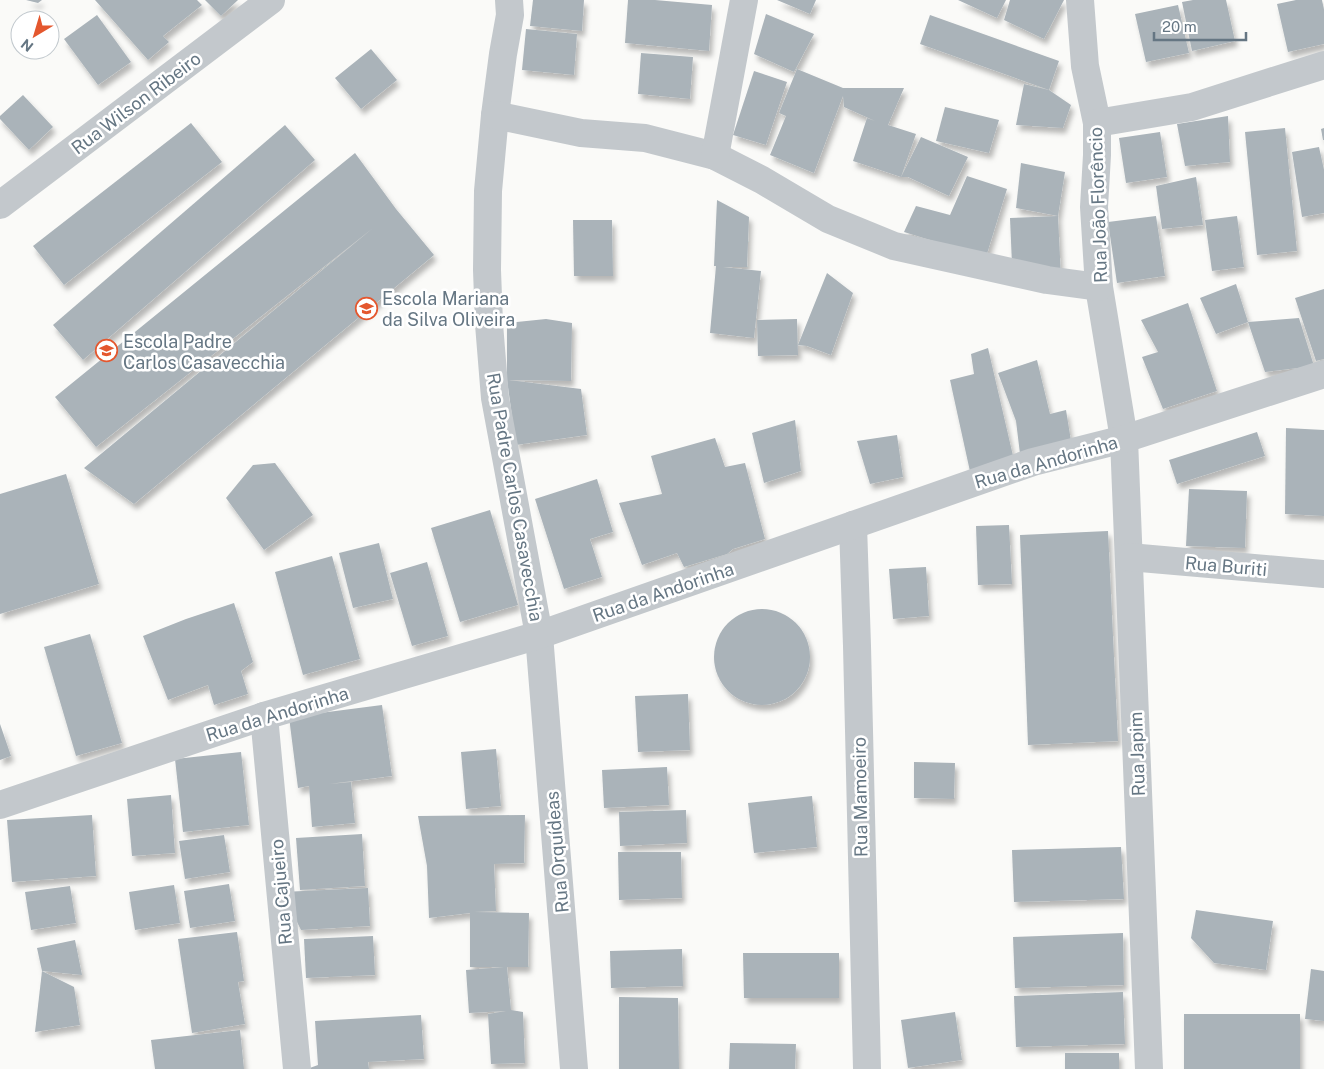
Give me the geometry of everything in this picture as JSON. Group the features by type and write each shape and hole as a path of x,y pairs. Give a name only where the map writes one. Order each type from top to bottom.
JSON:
{"street":[{"name":"Rua Wilson Ribeiro","path":"0,205 271,0"},
{"name":"Rua Padre Carlos Casavecchia","path":"509,0 510,15 495,115 488,191 487,270 495,398 539,635"},
{"path":"715,156 744,0"},
{"name":"Rua João Florêncio","path":"1080,0 1085,66 1097,123 1094,207 1100,287 1124,440"},
{"path":"1097,123 1192,107 1324,65"},
{"path":"495,115 581,133 645,138 715,156 762,180 828,219 894,246 1047,280 1100,287"},
{"name":"Rua da Andorinha","path":"0,805 264,716 539,635 1033,462 1124,440 1324,374"},
{"name":"Rua Japim","path":"1124,440 1149,1069"},
{"name":"Rua Mamoeiro","path":"853,525 867,1069"},
{"name":"Rua Buriti","path":"1129,557 1324,574"},
{"name":"Rua Orquídeas","path":"539,635 574,1069"},
{"name":"Rua Cajueiro","path":"264,716 297,1069"}],"building":[{"path":"26,0 42,0 38,3"},
{"path":"95,0 197,0 202,5 163,36 169,42 148,60"},
{"path":"205,0 238,0 221,16"},
{"path":"533,0 584,0 582,31 530,26"},
{"path":"628,0 655,0 712,5 709,51 625,43"},
{"path":"777,0 816,0 810,14"},
{"path":"958,0 1006,0 997,18"},
{"path":"1010,0 1064,0 1044,39 1004,20"},
{"path":"1226,0 1235,41 1192,51 1182,2"},
{"path":"1296,0 1322,0 1324,10 1324,44 1288,52 1277,4"},
{"path":"1178,5 1189,53 1146,62 1135,14"},
{"path":"766,14 814,34 794,72 754,54"},
{"path":"97,15 131,62 98,85 64,39"},
{"path":"930,15 1059,61 1049,90 920,44"},
{"path":"526,29 577,34 574,75 522,70"},
{"path":"371,49 397,80 361,109 335,78"},
{"path":"641,53 693,57 690,99 638,94"},
{"path":"797,69 843,88 904,88 888,125 916,134 901,177 853,161 867,118 875,121 844,107 843,96 814,173 770,155 786,116 779,113"},
{"path":"754,71 787,82 766,145 733,135"},
{"path":"1024,84 1049,90 1071,105 1063,128 1016,125"},
{"path":"23,95 53,127 29,150 0,119 0,116"},
{"path":"945,107 999,120 989,153 936,141"},
{"path":"1228,116 1230,162 1185,166 1177,124"},
{"path":"191,123 222,162 64,285 33,246"},
{"path":"285,125 315,160 83,360 53,325"},
{"path":"1285,128 1297,251 1257,255 1245,132"},
{"path":"1324,128 1324,140 1323,140 1321,129"},
{"path":"1160,132 1167,177 1126,183 1119,138"},
{"path":"921,137 968,157 949,196 908,177 901,177"},
{"path":"1319,147 1324,170 1324,213 1302,217 1292,152"},
{"path":"355,153 396,209 434,255 134,504 84,468 373,228 96,447 55,397"},
{"path":"1021,163 1065,172 1058,216 1016,208"},
{"path":"967,176 1007,189 986,257 904,232 916,206 950,215"},
{"path":"1196,177 1203,225 1162,229 1156,186"},
{"path":"717,200 749,217 747,267 723,267 761,271 754,338 710,333 716,266 714,266"},
{"path":"1058,216 1061,278 1012,264 1010,218"},
{"path":"1156,216 1165,276 1117,283 1108,222"},
{"path":"1237,216 1244,267 1212,271 1205,220"},
{"path":"573,220 612,220 613,276 574,276"},
{"path":"827,273 853,293 831,355 807,346 798,345"},
{"path":"1236,284 1248,322 1216,334 1200,298"},
{"path":"1324,289 1324,359 1316,361 1295,298"},
{"path":"1188,303 1217,391 1163,409 1142,357 1158,352 1141,320"},
{"path":"1299,318 1314,366 1265,372 1248,322"},
{"path":"546,319 572,323 571,381 509,380 581,389 587,435 516,445 507,380 507,323"},
{"path":"797,319 798,355 758,356 757,320"},
{"path":"988,348 1014,460 971,476 950,380 974,374 971,354"},
{"path":"1037,360 1050,414 1066,410 1072,447 1020,454 1016,421 998,373"},
{"path":"795,420 801,471 764,483 752,433"},
{"path":"1286,428 1324,430 1324,516 1285,514"},
{"path":"1257,432 1265,456 1177,484 1169,460"},
{"path":"897,435 903,477 870,484 857,441"},
{"path":"715,438 725,467 745,463 765,539 733,549 727,554 684,567 677,553 642,565 619,503 662,494 651,456"},
{"path":"275,463 313,515 264,550 226,498 253,465"},
{"path":"66,474 99,584 0,614 0,494"},
{"path":"597,479 613,532 590,539 602,577 564,589 535,499"},
{"path":"1189,489 1247,491 1245,548 1186,546"},
{"path":"490,510 518,605 460,622 431,528"},
{"path":"1009,525 1012,584 978,585 976,526"},
{"path":"1108,531 1118,741 1028,745 1020,535"},
{"path":"379,543 393,599 353,608 339,553"},
{"path":"332,556 360,659 303,675 275,572"},
{"path":"427,562 448,636 412,646 390,573"},
{"path":"926,567 929,616 893,619 889,569"},
{"path":"234,603 253,662 241,671 248,694 214,705 208,685 168,700 143,636"},
{"path":"762,609 780,613 796,623 806,639 810,657 806,675 796,691 780,701 762,705 744,701 728,691 718,675 714,657 718,639 728,623 744,613"},
{"path":"90,634 122,743 76,756 44,647"},
{"path":"688,694 690,750 638,752 635,696"},
{"path":"382,705 392,776 329,784 351,782 355,823 312,827 309,786 298,788 289,717"},
{"path":"0,724 11,756 0,760"},
{"path":"496,749 501,806 466,809 461,752"},
{"path":"241,752 249,825 183,832 175,759"},
{"path":"914,762 955,763 954,799 914,798"},
{"path":"667,767 669,805 604,808 602,770"},
{"path":"171,795 175,853 132,856 127,799"},
{"path":"812,796 817,847 754,853 748,803"},
{"path":"686,810 687,843 620,846 619,812"},
{"path":"92,815 96,876 12,882 7,820"},
{"path":"525,815 524,863 494,864 496,911 474,912 529,913 528,967 507,967 511,1010 523,1012 525,1063 491,1064 488,1014 506,1011 469,1013 466,970 504,967 470,967 470,913 429,918 427,866 418,816"},
{"path":"362,834 365,886 300,890 296,838"},
{"path":"224,835 230,872 185,879 179,841"},
{"path":"1121,847 1124,899 1014,902 1012,850"},
{"path":"618,852 681,852 682,898 619,900"},
{"path":"229,884 235,921 190,928 184,891"},
{"path":"174,885 180,923 135,930 129,892"},
{"path":"70,886 76,923 31,930 25,892"},
{"path":"368,888 370,926 301,930 282,892"},
{"path":"1196,910 1273,921 1266,970 1214,963 1191,938"},
{"path":"237,932 244,981 238,982 245,1024 192,1033 178,939"},
{"path":"1123,933 1124,985 1015,988 1013,937"},
{"path":"373,936 375,975 306,978 304,939"},
{"path":"75,940 82,975 42,971 37,948"},
{"path":"682,949 683,986 611,988 610,951"},
{"path":"743,953 839,953 839,998 744,998"},
{"path":"1311,969 1324,971 1324,1021 1305,1019"},
{"path":"42,971 74,987 80,1025 35,1032"},
{"path":"1123,992 1125,1044 1016,1047 1014,996"},
{"path":"619,997 678,998 679,1069 619,1069"},
{"path":"955,1012 962,1060 908,1068 901,1020"},
{"path":"1184,1014 1300,1014 1300,1069 1184,1069"},
{"path":"421,1015 424,1059 368,1062 369,1069 307,1069 318,1065 315,1021"},
{"path":"240,1030 244,1069 155,1069 151,1040"},
{"path":"730,1043 796,1044 795,1069 729,1069"},
{"path":"1065,1053 1119,1053 1119,1069 1065,1069"}],"place":[{"name":"Escola Mariana da Silva Oliveira","path":"366,308"},
{"name":"Escola Padre Carlos Casavecchia","path":"107,351"}]}
